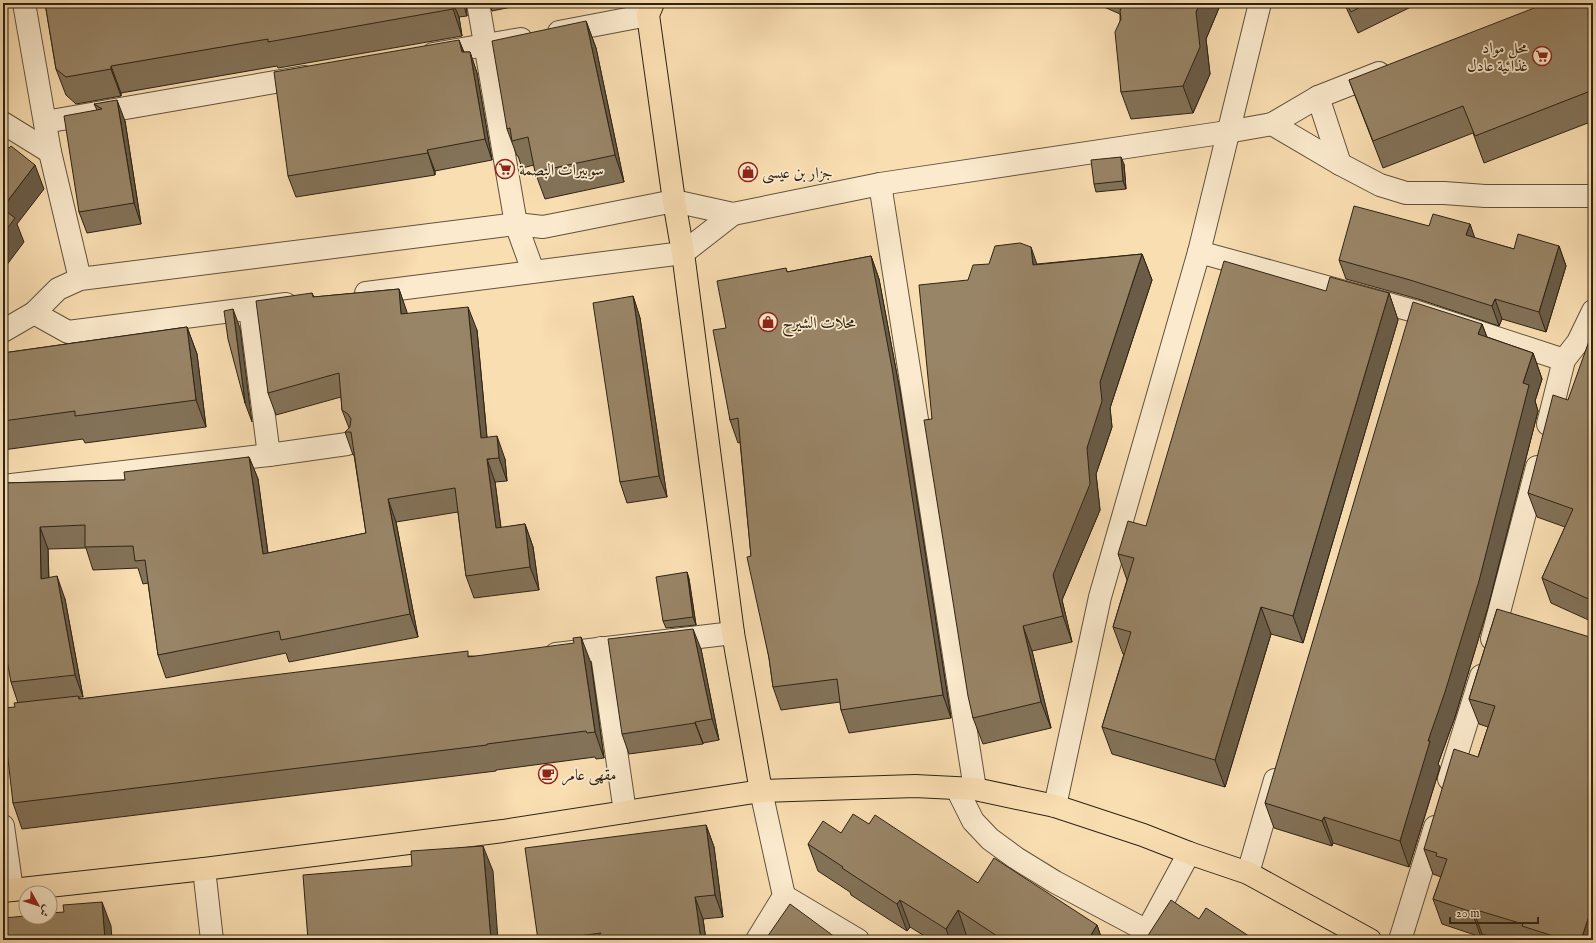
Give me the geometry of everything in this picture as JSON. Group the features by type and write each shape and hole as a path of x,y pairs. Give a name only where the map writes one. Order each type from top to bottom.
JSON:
{"main road":[{"path":"650,9 674,201 683,253 734,633 761,791"},
{"path":"8,891 204,869 503,831 761,791 915,786 966,789 1055,806 1143,835 1189,853 1248,873 1370,940"}],"street":[{"path":"24,3 50,152 80,279"},
{"path":"478,3 516,224 533,271"},
{"path":"1055,806 1100,597 1199,252 1227,132 1260,3"},
{"path":"414,58 485,45 650,9"},
{"path":"3,331 34,313 58,289 80,279 516,224 543,227 674,201 733,214 880,184 1272,124 1318,97 1398,66"},
{"path":"45,122 320,74"},
{"path":"1318,97 1340,164"},
{"path":"3,123 50,152"},
{"path":"1272,124 1340,164 1380,185 1406,193 1444,193 1485,196 1593,196"},
{"path":"880,184 966,789 973,821 990,839 1016,858 1144,936 1189,853"},
{"path":"344,296 683,253 733,214"},
{"path":"1199,252 1414,310 1564,360"},
{"path":"34,313 68,332 305,301"},
{"path":"250,309 269,455"},
{"path":"1408,333 1414,310"},
{"path":"1400,940 1500,610 1564,360 1585,345 1593,311"},
{"path":"3,486 269,455 347,444"},
{"path":"1500,610 1522,617"},
{"path":"538,656 734,633"},
{"path":"601,648 626,812"},
{"path":"1248,873 1282,759"},
{"path":"757,940 784,896 761,791"},
{"path":"3,826 8,891"},
{"path":"204,869 212,940"},
{"path":"784,896 858,940"}],"building":[{"path":"45,3 451,3 453,9 268,42 268,39 111,66 111,69 66,77 56,69"},
{"path":"1123,3 1200,3 1196,12 1200,47 1183,86 1121,92 1115,32 1121,19 1120,11"},
{"path":"1346,3 1368,3 1351,12"},
{"name":"محل مواد غذائية عادل","path":"1547,3 1593,3 1593,90 1475,136 1463,106 1373,141 1349,80"},
{"path":"586,21 615,155 535,172 528,137 512,141 510,128 507,129 492,41"},
{"path":"459,40 462,52 470,52 485,139 427,150 428,153 288,176 274,72"},
{"path":"117,100 134,203 79,212 64,116 102,109 94,104"},
{"path":"3,144 9,148 11,146 35,165 3,207"},
{"path":"1121,157 1123,181 1094,184 1091,160"},
{"path":"1354,206 1429,226 1433,214 1470,224 1466,235 1514,249 1518,234 1559,246 1539,312 1495,299 1492,306 1410,280 1339,260"},
{"path":"3,209 15,218 3,234"},
{"path":"1020,243 1031,247 1033,265 1142,254 1100,382 1102,401 1087,448 1090,484 1053,575 1063,616 1023,626 1041,702 973,718 968,696 924,420 932,419 919,285 968,280 973,265 989,264 995,246"},
{"path":"871,256 892,368 943,695 841,710 837,679 773,687 769,658 747,557 751,556 738,418 730,420 713,330 726,328 717,281 786,268 787,272"},
{"path":"1224,261 1326,291 1330,277 1389,293 1293,616 1261,607 1215,760 1102,727 1131,632 1113,627 1134,558 1118,554 1128,521 1146,526"},
{"path":"399,289 401,314 468,307 481,438 497,436 499,458 487,459 496,528 525,524 530,567 466,576 455,488 388,499 410,614 281,640 279,631 158,655 145,560 135,561 133,546 85,547 85,525 40,527 41,579 57,576 75,675 11,682 3,639 3,483 125,480 124,472 249,457 263,554 366,533 351,432 345,432 350,427 351,419 348,414 342,410 339,373 268,393 256,301 312,293 313,297"},
{"path":"633,296 659,476 620,482 593,303"},
{"path":"1413,302 1482,324 1478,334 1533,353 1523,383 1529,385 1479,581 1445,692 1428,741 1430,741 1400,841 1324,817 1322,821 1265,803"},
{"path":"233,309 245,403 228,339 224,311"},
{"path":"187,327 196,400 75,416 75,411 3,421 3,353"},
{"path":"1589,341 1593,343 1593,601 1542,578 1573,509 1528,493 1553,395 1568,400"},
{"path":"687,572 693,617 663,621 656,577"},
{"path":"1497,609 1593,638 1593,904 1581,940 1566,940 1522,926 1523,924 1473,909 1472,912 1433,899 1447,859 1436,856 1437,853 1424,849 1454,749 1478,757 1495,706 1469,699"},
{"path":"693,629 712,719 622,734 608,639"},
{"path":"581,637 595,732 587,733 586,731 487,745 13,803 3,708 15,707 14,703 78,696 79,699 468,651 468,657 574,643 573,638"},
{"path":"853,814 869,824 875,815 978,883 994,858 1097,925 1088,940 1003,940 958,910 946,929 900,900 897,904 808,844 823,821 841,833"},
{"path":"706,825 715,895 695,897 701,940 595,940 601,933 549,940 538,940 525,848"},
{"path":"483,846 491,940 308,940 303,875 412,866 411,851"},
{"path":"1171,900 1199,919 1206,908 1255,940 1145,940"},
{"path":"102,902 105,940 3,940 3,918 18,917 18,925 58,925 58,912 64,912 63,905"},
{"path":"790,904 839,940 765,940"}],"place":[{"name":"محل مواد غذائية عادل","path":"1542,56"},
{"name":"سوبيرات البصمة","path":"505,169"},
{"name":"جزار بن عيسى","path":"748,172"},
{"name":"محلات الشيرح","path":"768,322"},
{"name":"مقهى عامر","path":"548,774"}]}
